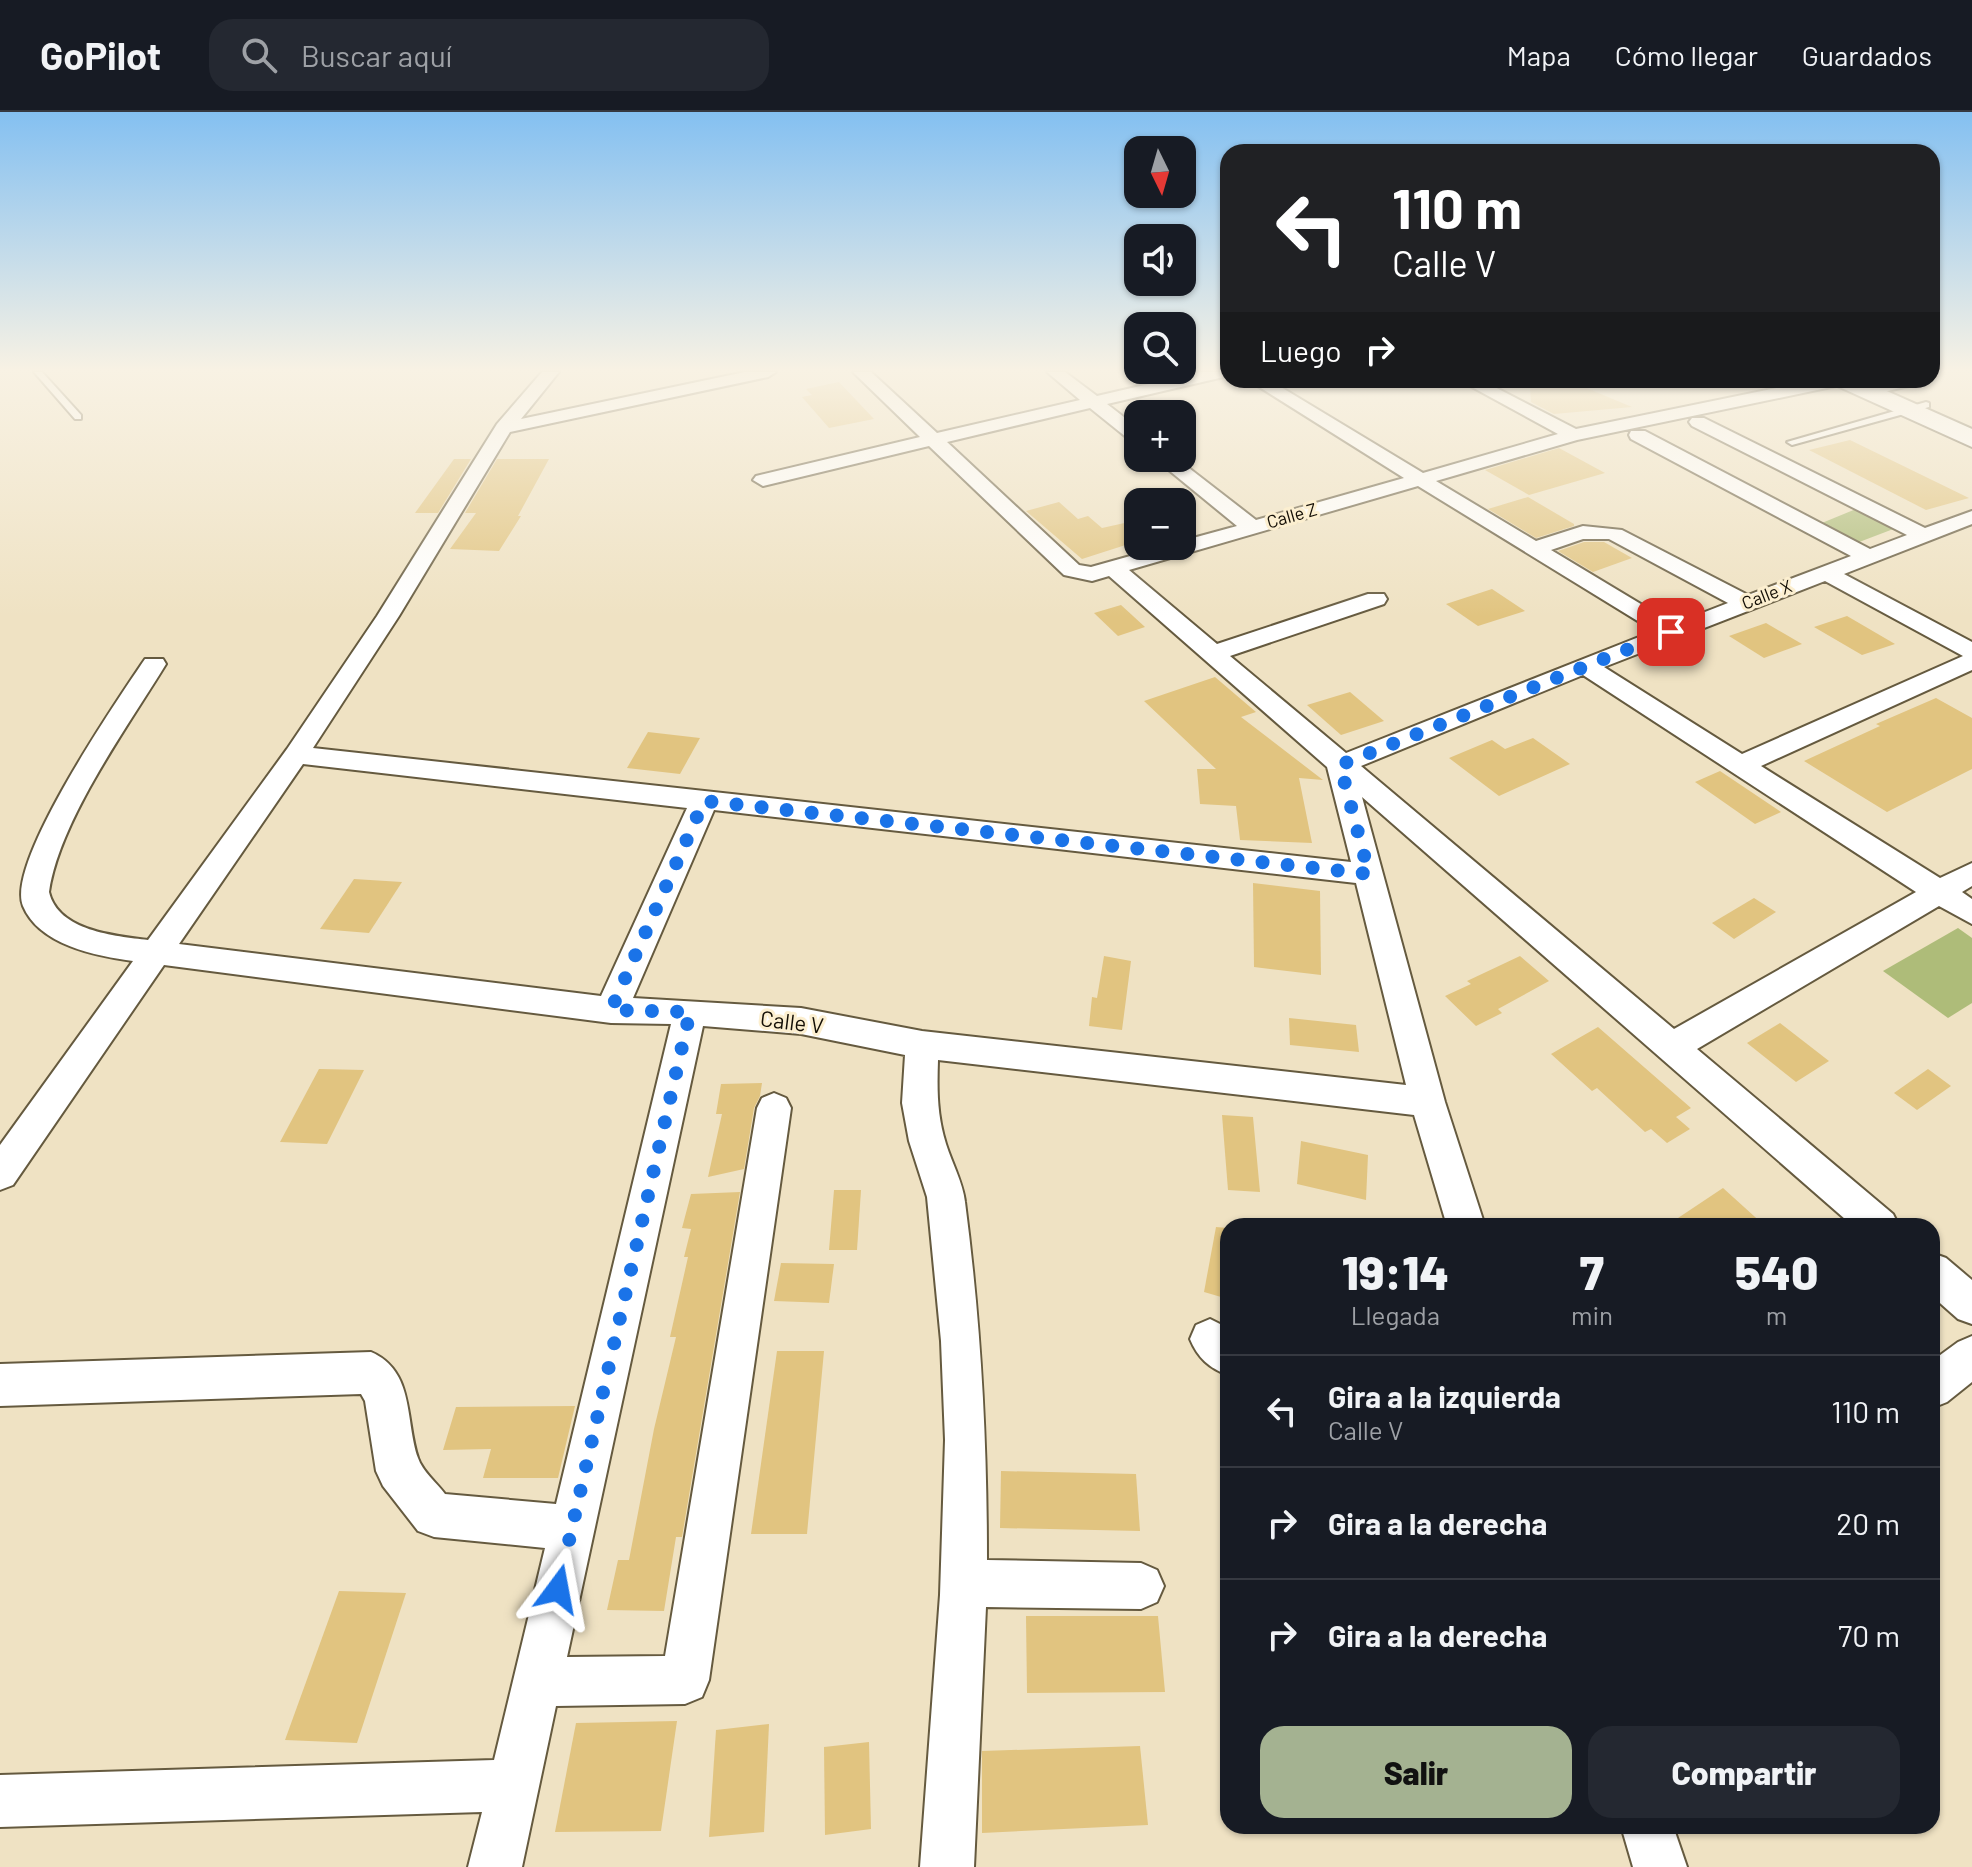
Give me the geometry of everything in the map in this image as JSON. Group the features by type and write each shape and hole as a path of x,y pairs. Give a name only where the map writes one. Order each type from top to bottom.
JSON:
{"street":[{"path":"0,1174 296,755 388,616 487,454"},
{"path":"763,480 873,454"},
{"name":"Calle Z","path":"946,454 1072,570 1092,574 1507,454"},
{"path":"1377,454 1671,632"},
{"path":"1674,454 1867,556"},
{"path":"1762,454 1923,535"},
{"path":"1182,472 1252,527"},
{"name":"Calle X","path":"1340,765 1671,632 1972,517"},
{"path":"1534,549 1574,533 1602,530 1745,603"},
{"path":"1113,568 1871,1218"},
{"path":"1826,573 1972,651"},
{"path":"1212,654 1376,599"},
{"path":"1741,765 1972,661"},
{"name":"Calle V","path":"154,664 70,801 48,844 34,894 41,909 57,927 104,944 611,1010 690,1012 801,1021 922,1045 1428,1102"},
{"path":"1585,666 1972,913"},
{"path":"296,755 1369,874"},
{"path":"1340,765 1428,1102 1464,1218"},
{"path":"611,1010 704,801"},
{"path":"1672,1047 1972,873"},
{"path":"495,1867 690,1012"},
{"path":"922,1045 919,1103 927,1141 946,1197 961,1341 966,1440 963,1583 947,1867"},
{"path":"537,1682 685,1680 774,1108"},
{"path":"1940,1278 1972,1305"},
{"path":"1940,1381 1972,1356"},
{"path":"0,1385 371,1373 385,1393 398,1471 434,1515 572,1528"},
{"path":"963,1583 1141,1586"},
{"path":"0,1801 513,1785"},
{"path":"1650,1834 1660,1867"}],"green space":[{"path":"1856,509 1896,528 1854,544 1817,525"},
{"path":"1958,928 1972,938 1972,1003 1948,1018 1883,971"}],"building":[{"path":"1539,454 1570,454 1605,473 1529,495 1485,470"},
{"path":"1817,454 1879,454 1969,498 1926,510"},
{"path":"454,459 471,459 438,513 415,513"},
{"path":"497,459 549,459 518,516 521,516 499,551 450,549 476,513 465,513"},
{"path":"1528,497 1574,526 1536,538 1488,509"},
{"path":"1059,502 1078,519 1088,516 1102,528 1124,523 1124,546 1082,559 1026,511"},
{"path":"1584,542 1604,542 1632,558 1593,572 1558,551"},
{"path":"1492,589 1525,611 1478,626 1446,604"},
{"path":"1121,605 1145,627 1118,636 1094,613"},
{"path":"1847,616 1895,644 1862,655 1814,627"},
{"path":"1766,623 1802,644 1764,658 1729,636"},
{"path":"1215,677 1256,712 1241,717 1323,780 1299,778 1312,843 1240,840 1236,806 1200,804 1197,769 1216,769 1144,701"},
{"path":"1350,692 1384,721 1341,735 1307,705"},
{"path":"1936,698 1972,718 1972,769 1887,812 1804,761 1880,726 1876,724"},
{"path":"648,732 700,738 680,774 627,768"},
{"path":"1533,738 1570,764 1499,796 1449,758 1492,740 1505,749"},
{"path":"1720,771 1781,812 1755,824 1695,782"},
{"path":"354,879 402,882 369,933 320,929"},
{"path":"1253,883 1320,891 1321,975 1254,967"},
{"path":"1754,898 1776,912 1734,939 1712,923"},
{"path":"1104,956 1131,961 1122,1030 1089,1026 1092,997 1097,998"},
{"path":"1520,956 1549,981 1498,1009 1502,1013 1476,1026 1445,996 1471,984 1467,981"},
{"path":"1289,1018 1356,1025 1359,1052 1290,1045"},
{"path":"1780,1023 1829,1061 1796,1082 1747,1043"},
{"path":"1598,1027 1691,1108 1676,1117 1690,1129 1667,1143 1651,1129 1645,1132 1597,1088 1592,1091 1551,1054"},
{"path":"319,1069 364,1070 327,1144 280,1142"},
{"path":"1928,1069 1951,1086 1917,1110 1894,1093"},
{"path":"762,1083 754,1108 744,1169 708,1177 722,1114 716,1114 721,1084"},
{"path":"1222,1115 1253,1117 1260,1192 1228,1190"},
{"path":"1301,1141 1368,1155 1366,1200 1297,1184"},
{"path":"1723,1188 1756,1218 1678,1218"},
{"path":"834,1190 861,1190 857,1250 829,1250"},
{"path":"740,1192 682,1537 676,1537 664,1611 607,1610 618,1560 629,1560 654,1429 676,1337 670,1337 688,1257 684,1257 691,1229 682,1228 691,1194"},
{"path":"1216,1227 1220,1227 1220,1297 1204,1292"},
{"path":"781,1263 834,1264 829,1303 774,1301"},
{"path":"777,1351 824,1351 807,1534 751,1534"},
{"path":"575,1406 558,1478 483,1478 491,1449 443,1450 456,1407"},
{"path":"1001,1471 1136,1474 1140,1531 1000,1528"},
{"path":"339,1591 406,1593 357,1743 285,1740"},
{"path":"1026,1616 1158,1616 1165,1692 1027,1693"},
{"path":"677,1721 661,1831 555,1832 576,1723"},
{"path":"769,1724 764,1832 709,1837 716,1730"},
{"path":"869,1742 871,1829 825,1835 824,1747"},
{"path":"1140,1746 1148,1825 982,1833 982,1751"}],"route":[{"path":"558,1589 690,1012 611,1010 704,801 1369,874 1340,765 1671,632"}]}
